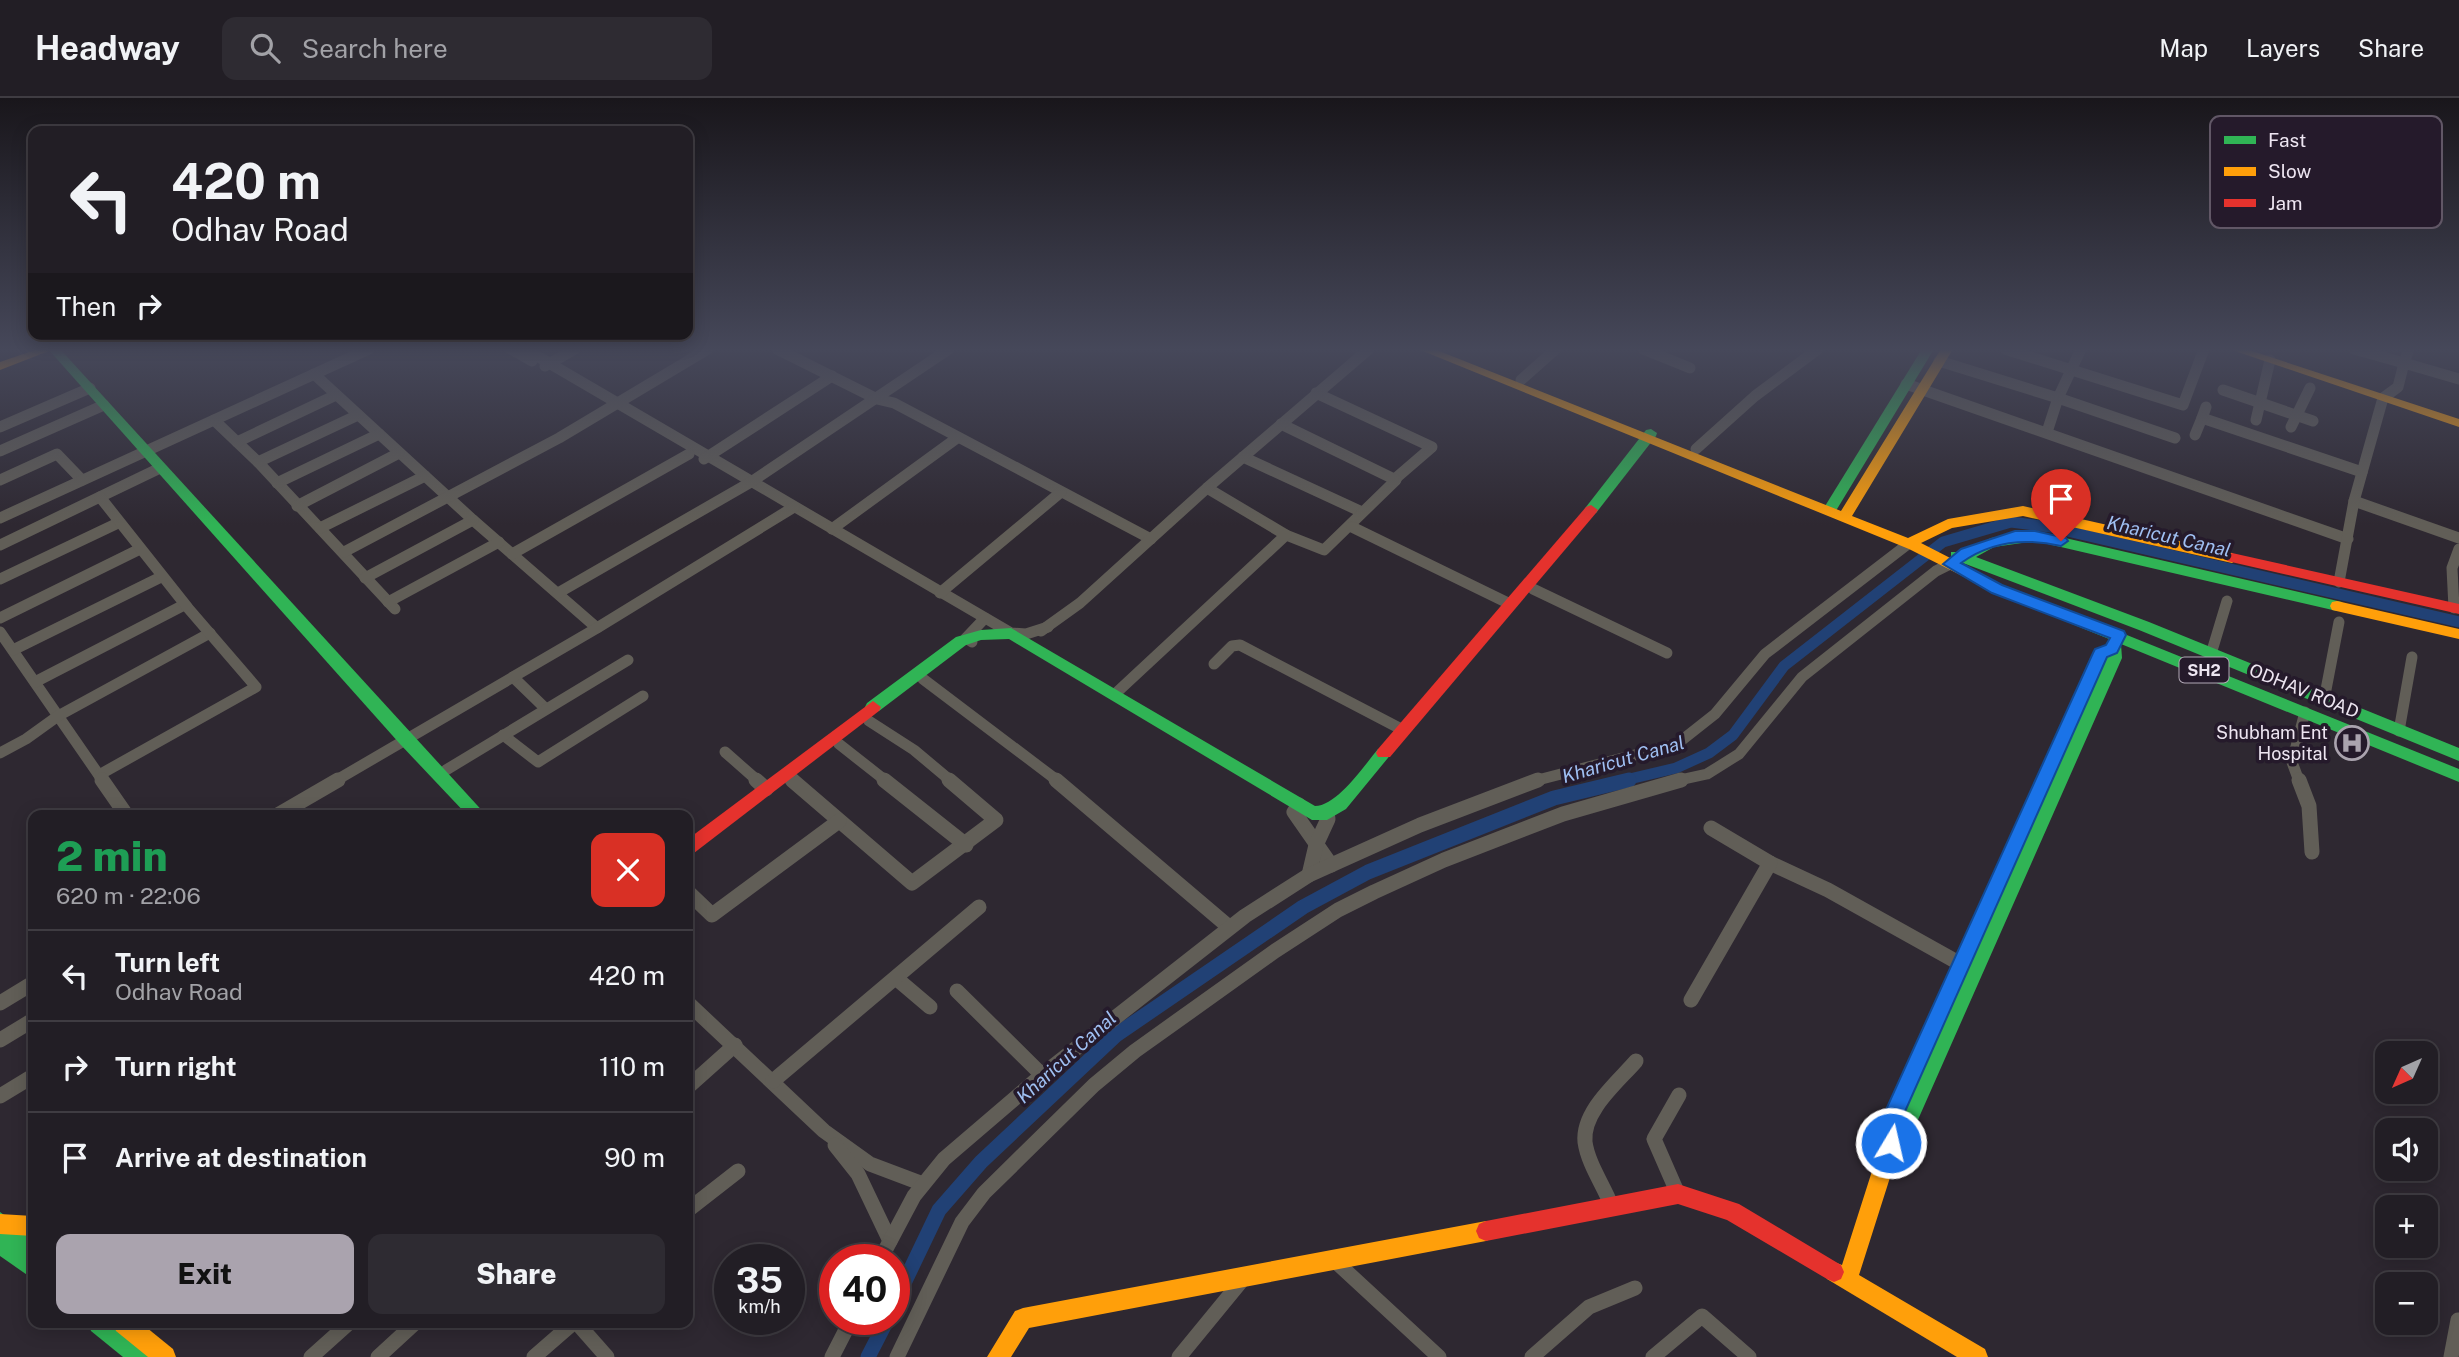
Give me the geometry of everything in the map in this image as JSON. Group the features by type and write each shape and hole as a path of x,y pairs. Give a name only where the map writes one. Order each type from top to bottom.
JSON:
{"street":[{"path":"0,427 44,408"},
{"path":"0,451 98,408"},
{"path":"107,408 474,810"},
{"path":"114,408 160,468 409,738 446,770 484,810"},
{"path":"0,517 241,408"},
{"path":"237,442 309,408"},
{"path":"350,408 448,498 597,628"},
{"path":"344,552 559,438 608,408"},
{"path":"616,408 689,454 704,459"},
{"path":"617,408 1296,808 1328,816 1346,806 1411,734 1533,589 1653,438"},
{"path":"704,459 783,408"},
{"path":"558,593 747,484 864,408"},
{"path":"901,408 1151,539"},
{"path":"693,844 969,640 999,631 1032,637 1048,627 1080,603 1299,408"},
{"path":"1207,488 1286,535 1324,550 1352,527 1362,512 1396,478 1432,447 1348,408"},
{"name":"SH2","path":"1575,408 1839,510"},
{"name":"SH2","path":"1584,408 1653,438 1696,449 1950,558"},
{"path":"1696,449 1742,408"},
{"path":"1839,510 1901,408"},
{"path":"1977,408 2329,534 2348,538"},
{"path":"2047,432 2055,408"},
{"path":"2087,408 2175,438"},
{"path":"2195,435 2206,408"},
{"path":"2256,420 2259,408"},
{"path":"2276,408 2314,421"},
{"path":"2291,427 2300,408"},
{"path":"2339,582 2354,501 2381,408"},
{"path":"2418,408 2459,422"},
{"path":"2426,408 2459,417"},
{"path":"258,462 358,415"},
{"path":"2202,418 2362,472"},
{"path":"214,420 258,462 392,605 499,542"},
{"path":"1281,424 1396,478"},
{"path":"277,483 379,434"},
{"path":"832,529 957,438"},
{"path":"1309,875 1316,845 1328,816 1653,438"},
{"path":"297,506 399,453"},
{"path":"0,480 57,454 82,480"},
{"path":"512,554 689,454"},
{"path":"1243,457 1362,512"},
{"path":"0,545 160,468"},
{"path":"320,528 425,476"},
{"path":"940,593 1061,492"},
{"path":"99,775 256,687 161,577 118,523 105,500 100,497"},
{"path":"2354,501 2459,538"},
{"path":"791,510 832,529 999,631 1115,694 1296,808 1316,845 1331,865"},
{"path":"286,810 597,628 791,510"},
{"path":"888,1244 914,1196 944,1159 1042,1075 1229,927 1309,875 1420,825 1540,779 1677,744 1697,733 1708,724 1750,669 1765,654 1913,542 1984,516 2023,511 2456,609 2452,568 2459,549"},
{"path":"365,578 473,520"},
{"path":"0,579 118,523"},
{"path":"1352,527 1510,604"},
{"path":"1115,694 1286,535"},
{"path":"897,1357 962,1222 984,1193 1094,1085 1135,1051 1275,951 1338,910 1374,892 1444,860 1563,814 1687,778 1705,777 1732,762 1747,749 1802,677 1950,558 2015,536 2035,536 2459,634"},
{"path":"0,618 140,549"},
{"name":"ODHAV ROAD","path":"1950,558 1997,589 2115,642 2305,712 2459,776"},
{"name":"ODHAV ROAD","path":"1950,558 2211,654 2459,755"},
{"path":"13,650 161,577"},
{"path":"1533,589 1667,653"},
{"path":"2211,654 2227,601"},
{"path":"35,682 184,605"},
{"path":"2324,700 2339,622"},
{"path":"693,856 923,679 969,640 999,631"},
{"path":"0,632 123,810"},
{"path":"0,752 26,739 58,716 210,633"},
{"path":"1848,1278 1891,1143 1902,1133 1966,968 2114,658 2115,642"},
{"path":"1214,664 1233,646 1240,645 1403,730"},
{"path":"2399,731 2412,657"},
{"path":"446,770 628,660"},
{"path":"513,677 546,709"},
{"path":"923,679 1064,786 1229,927"},
{"path":"503,735 538,762 643,696"},
{"path":"2305,712 2292,762 2309,806 2312,852"},
{"path":"792,780 912,883 996,820 914,750 869,721"},
{"path":"839,744 966,845"},
{"path":"725,752 766,789"},
{"path":"693,897 712,915 839,821"},
{"path":"1711,828 1770,863 1828,890 1966,968"},
{"path":"1691,1000 1770,863"},
{"path":"773,1082 979,907"},
{"path":"897,979 930,1007"},
{"path":"0,1003 28,986"},
{"path":"957,991 1042,1075"},
{"path":"693,1007 824,1131 858,1174 890,1241"},
{"path":"0,1040 28,1023"},
{"path":"693,1083 735,1045"},
{"path":"1612,1207 1585,1142 1586,1126 1596,1109 1636,1061"},
{"path":"0,1096 28,1079"},
{"path":"1678,1194 1654,1139 1679,1095"},
{"path":"824,1131 870,1164 923,1184"},
{"path":"693,1206 738,1171"},
{"path":"998,1357 1023,1319 1678,1194 1732,1211 1977,1357"},
{"path":"4,1228 28,1226"},
{"path":"4,1228 28,1235"},
{"path":"4,1228 28,1245"},
{"path":"0,1242 28,1265"},
{"path":"1335,1261 1439,1357"},
{"path":"1179,1357 1244,1278"},
{"path":"1532,1357 1589,1307 1636,1288"},
{"path":"1653,1357 1702,1316 1749,1357"},
{"path":"2451,1357 2459,1316"},
{"path":"105,1328 140,1357"},
{"path":"130,1328 165,1357"},
{"path":"311,1357 343,1328"},
{"path":"378,1357 410,1328"},
{"path":"534,1357 569,1328"},
{"path":"580,1328 607,1357"},
{"path":"832,1357 843,1335"}],"waterway":[{"name":"Kharicut Canal","path":"1621,781 1676,768 1709,753 1733,735 1784,666 1943,542 2011,522 2050,527 2459,622"},
{"name":"Kharicut Canal","path":"910,1271 939,1210 981,1162 1116,1035 1303,907 1368,872 1554,798 1629,780"},
{"name":"Kharicut Canal","path":"868,1357 879,1335"}],"traffic: fast":[{"path":"107,408 406,740 473,810"},
{"path":"1829,511 1892,408"},
{"path":"1591,510 1651,433"},
{"path":"1950,564 1991,543 2035,536 2337,606"},
{"path":"1956,555 2144,626 2459,755"},
{"path":"1988,584 2459,776"},
{"path":"873,707 961,641 981,635 1011,633 1312,813 1327,813 1340,804 1384,753"},
{"path":"1891,1143 1902,1133 2114,658 2112,649 2115,641"},
{"path":"1984,914 2101,653 2112,649"},
{"path":"0,1222 28,1245"},
{"path":"0,1243 28,1265"},
{"path":"105,1328 140,1357"}],"traffic: slow":[{"path":"1570,408 1914,546 1988,584"},
{"path":"1844,518 1911,408"},
{"path":"2413,408 2459,423"},
{"path":"1908,544 1948,524 2023,511 2232,558"},
{"path":"2337,606 2459,634"},
{"path":"1848,1278 1891,1143 1889,1125 1984,914"},
{"path":"0,1224 28,1226"},
{"path":"998,1357 1023,1319 1486,1231"},
{"path":"1834,1272 1977,1357"},
{"path":"130,1328 165,1357"}],"traffic: jam":[{"path":"1384,753 1591,510"},
{"path":"2232,558 2459,609"},
{"path":"693,844 873,707"},
{"path":"1486,1231 1678,1194 1732,1211 1834,1272"}],"place":[{"name":"Shubham Ent Hospital","path":"2352,743"}],"route":[{"path":"1891,1143 1889,1125 1971,940 2101,653 2112,649 2118,635 1997,589 1950,564 1966,552 2015,536 2035,536 2061,541"}]}
